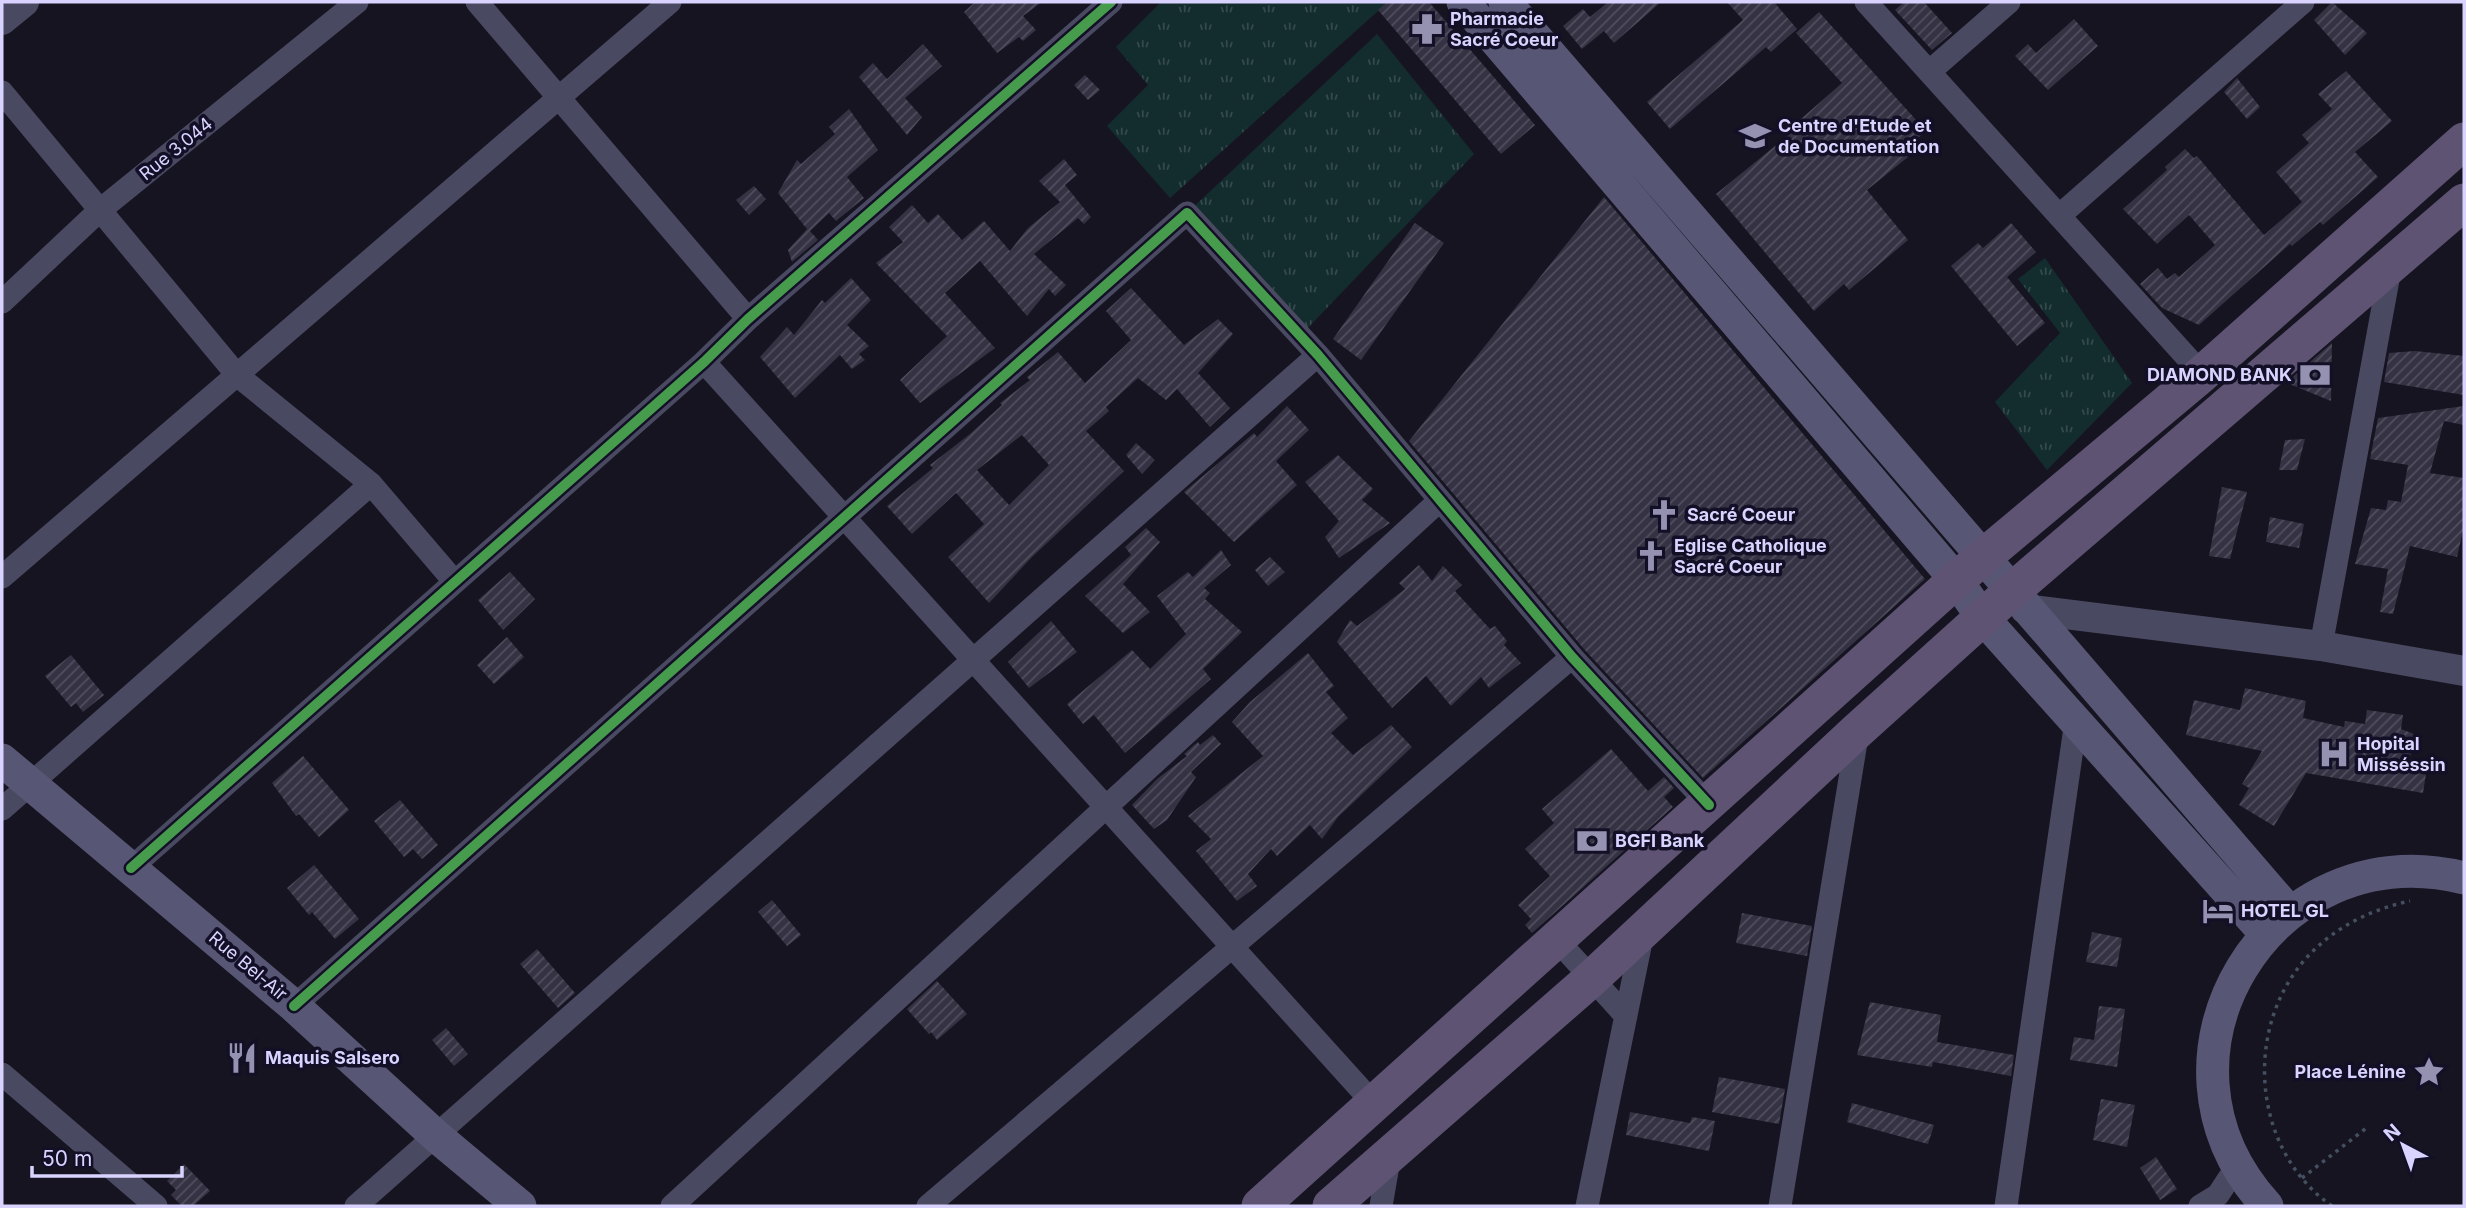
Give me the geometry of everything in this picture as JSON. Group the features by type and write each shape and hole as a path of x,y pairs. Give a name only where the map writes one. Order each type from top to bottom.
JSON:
{"main road":[{"path":"1463,2 1970,569 2018,601 2278,924"},
{"path":"1505,2 1970,569 1983,618 2076,721 2278,924"},
{"path":"1259,1206 1376,1105 1970,569 2202,373 2464,141"},
{"path":"1331,1206 1591,979 1857,730 1983,618 2018,601 2464,202"},
{"name":"Rue Bel-Air","path":"2,760 294,1006 436,1136 520,1206"},
{"path":"2267,1206 2237,1166 2216,1109 2214,1048 2230,988 2278,924 2327,890 2372,875 2420,871 2464,878"}],"street":[{"path":"2,20 24,2"},
{"name":"Rue 3.044","path":"2,302 99,211 357,2"},
{"path":"477,2 748,319"},
{"path":"2,577 670,2"},
{"path":"131,868 704,362 748,319 1111,2"},
{"path":"1866,2 2202,373"},
{"path":"1929,72 2009,2"},
{"path":"2059,216 2303,2"},
{"path":"2,92 237,375 371,484 454,581"},
{"path":"294,1006 1186,213 1318,355 1572,657 1709,805"},
{"path":"2321,646 2390,269"},
{"path":"356,1206 1318,355"},
{"path":"704,362 1376,1105"},
{"path":"2,808 371,484"},
{"path":"672,1206 1439,501"},
{"path":"2018,601 2321,646 2464,671"},
{"path":"928,1206 1572,657"},
{"path":"2006,1206 2076,721"},
{"path":"1780,1206 1857,730"},
{"path":"1587,1206 1644,929"},
{"path":"1557,940 1626,1016"},
{"path":"2,1074 156,1206"},
{"path":"1381,1206 1390,1154"},
{"path":"2211,1203 2237,1166"}],"path":[{"path":"2332,1206 2302,1178 2283,1148 2267,1105 2264,1058 2274,1013 2295,972 2327,938 2367,914 2412,901"},
{"path":"2302,1178 2370,1126"}],"green space":[{"path":"1161,2 1388,2 1170,198 1107,126 1148,85 1116,47"},
{"path":"1377,34 1474,154 1305,331 1187,213"},
{"path":"2045,258 2132,383 2047,470 1995,402 2060,333 2018,279"}],"building":[{"path":"975,2 1042,2 1023,16 1036,30 1023,41 1019,37 997,53 964,12"},
{"path":"1387,2 1429,2 1535,125 1501,154 1378,10"},
{"path":"1608,2 1661,2 1614,43 1604,31 1582,49 1563,26 1583,9 1590,17"},
{"path":"1727,2 1774,2 1797,29 1771,52 1766,47 1670,129 1647,102 1743,20"},
{"path":"1904,2 1924,2 1952,33 1932,50 1895,10"},
{"path":"2332,2 2367,33 2345,55 2314,20"},
{"path":"1819,12 1926,131 1903,151 1908,157 1867,190 1908,240 1849,290 1844,284 1814,311 1716,194 1796,129 1793,126 1842,83 1796,33"},
{"path":"2074,19 2098,46 2048,90 2015,56 2028,44 2036,53"},
{"path":"923,44 942,66 905,98 922,117 907,135 859,77 873,63 887,79"},
{"path":"2346,71 2392,121 2355,152 2378,177 2323,225 2320,222 2292,246 2290,244 2199,325 2162,308 2140,284 2158,268 2167,279 2175,273 2179,277 2215,245 2189,215 2157,244 2123,209 2167,170 2165,167 2185,149 2194,158 2197,156 2264,235 2302,202 2276,172 2309,143 2302,135 2332,109 2318,94"},
{"path":"1085,75 1100,90 1088,100 1074,85"},
{"path":"2237,78 2260,107 2247,119 2224,92"},
{"path":"849,109 878,150 847,177 864,198 836,221 829,213 810,231 818,240 792,262 788,250 807,229 778,193 797,160 801,164 835,134 829,127"},
{"path":"1064,159 1077,175 1065,185 1091,217 1084,224 1078,218 1034,254 1066,285 1055,296 1049,289 1027,316 980,261 945,293 995,348 920,403 900,380 947,336 876,263 903,242 889,227 912,205 928,223 938,214 962,240 984,221 1010,251 1028,228 1060,202 1039,181"},
{"path":"754,186 766,199 749,215 736,200"},
{"name":"Sacré Coeur","path":"1604,197 1925,579 1703,778 1583,648 1409,441"},
{"path":"1415,223 1444,243 1361,360 1333,339"},
{"path":"2011,223 2036,252 2007,277 2045,323 2017,346 1951,266 1978,243 1983,248"},
{"path":"851,278 871,300 847,325 869,346 859,354 865,360 852,369 840,355 795,398 760,357 787,327 794,335 822,300 825,303"},
{"path":"1131,288 1184,345 1218,319 1233,334 1198,373 1230,408 1210,427 1177,389 1166,400 1138,378 1106,407 1109,411 1086,431 1124,471 1032,557 989,603 948,557 984,524 956,493 912,534 887,506 933,468 930,465 970,434 1002,405 1000,403 1030,380 1027,377 1058,352 1085,383 1131,340 1106,311","holes":["1022,435 1049,465 1009,505 977,470"]},
{"path":"2332,343 2331,401 2287,383 2296,374"},
{"path":"2415,351 2464,356 2464,395 2384,382 2389,353"},
{"path":"1287,406 1309,430 1276,461 1297,485 1234,542 1184,492 1254,433 1257,437"},
{"path":"2464,406 2464,425 2444,421 2430,473 2464,478 2464,526 2457,557 2410,546 2393,614 2380,612 2388,569 2355,564 2371,508 2386,510 2388,500 2401,502 2408,465 2370,459 2378,418"},
{"path":"2305,439 2297,470 2279,470 2285,440"},
{"path":"1136,443 1155,460 1142,474 1126,455"},
{"path":"1338,455 1373,489 1362,500 1390,523 1339,558 1325,537 1339,521 1305,482"},
{"path":"2222,487 2247,492 2230,559 2209,556"},
{"path":"2270,517 2304,524 2299,548 2266,542"},
{"path":"1146,528 1160,542 1123,584 1150,612 1123,633 1085,596 1131,555 1125,547"},
{"path":"1221,550 1231,565 1204,588 1210,593 1205,599 1242,632 1203,669 1211,679 1125,753 1094,715 1083,724 1067,704 1132,650 1150,669 1186,634 1157,596 1188,572 1193,577"},
{"path":"1270,557 1285,572 1268,586 1255,570"},
{"path":"1419,565 1432,581 1443,566 1462,585 1455,591 1490,629 1495,626 1507,641 1504,645 1521,663 1489,688 1481,677 1451,706 1426,676 1392,708 1337,642 1350,620 1357,626 1405,589 1399,583"},
{"path":"510,572 535,599 503,630 478,600"},
{"path":"1051,621 1077,652 1029,688 1008,662"},
{"path":"507,637 524,657 494,684 477,665"},
{"path":"1308,653 1334,686 1326,692 1348,718 1331,733 1353,755 1391,725 1412,747 1338,817 1322,839 1310,825 1277,856 1271,849 1248,874 1257,886 1237,901 1196,851 1211,839 1188,816 1263,756 1232,722 1250,702"},
{"path":"71,655 104,695 83,712 76,703 71,707 45,676"},
{"path":"2245,688 2306,701 2303,718 2344,727 2345,721 2365,724 2367,710 2403,715 2401,729 2414,734 2410,758 2428,761 2423,793 2306,773 2274,826 2239,805 2249,788 2242,784 2262,751 2186,735 2194,700 2240,710"},
{"path":"1213,735 1221,744 1191,772 1196,777 1167,820 1154,829 1132,805 1157,779 1187,756 1184,754 1194,745 1198,742 1200,745"},
{"path":"1611,749 1648,791 1664,777 1674,788 1664,797 1673,807 1532,933 1525,925 1531,919 1518,905 1550,876 1525,849 1554,823 1542,809"},
{"path":"303,756 349,810 319,837 299,814 296,816 272,783"},
{"path":"400,800 438,845 422,859 413,849 404,857 374,821"},
{"path":"314,865 359,919 335,939 312,912 309,915 287,888"},
{"path":"772,900 801,935 787,946 758,912"},
{"path":"1742,913 1812,926 1807,956 1736,943"},
{"path":"2092,932 2122,938 2117,967 2086,962"},
{"path":"537,949 575,993 558,1008 520,964"},
{"path":"937,981 967,1014 937,1040 907,1009"},
{"path":"1870,1002 1941,1015 1937,1042 2014,1055 2011,1076 1933,1062 1932,1067 1857,1055"},
{"path":"2099,1006 2125,1009 2117,1067 2070,1060 2074,1037 2094,1040"},
{"path":"446,1028 468,1054 454,1066 432,1040"},
{"path":"1719,1077 1785,1089 1779,1124 1712,1112"},
{"path":"2101,1099 2135,1105 2127,1147 2093,1140"},
{"path":"1852,1103 1934,1125 1928,1144 1847,1122"},
{"path":"1630,1112 1690,1123 1692,1117 1715,1121 1709,1151 1626,1135"},
{"path":"2156,1157 2177,1189 2160,1200 2140,1168"},
{"path":"184,1164 210,1191 193,1206 182,1206 171,1195 176,1190 167,1181"}],"cycle path":[{"path":"131,868 704,362 748,319 1111,2"},
{"path":"294,1006 1187,213 1318,355 1572,657 1709,805"}],"place":[{"name":"Pharmacie Sacré Coeur","path":"1427,29"},
{"name":"Centre d'Etude et de Documentation","path":"1755,136"},
{"name":"DIAMOND BANK","path":"2315,375"},
{"name":"Sacré Coeur","path":"1664,515"},
{"name":"Eglise Catholique Sacré Coeur","path":"1651,556"},
{"name":"Hopital Misséssin","path":"2334,754"},
{"name":"BGFI Bank","path":"1592,841"},
{"name":"HOTEL GL","path":"2218,911"},
{"name":"Maquis Salsero","path":"242,1058"},
{"name":"Place Lénine","path":"2429,1072"}]}
